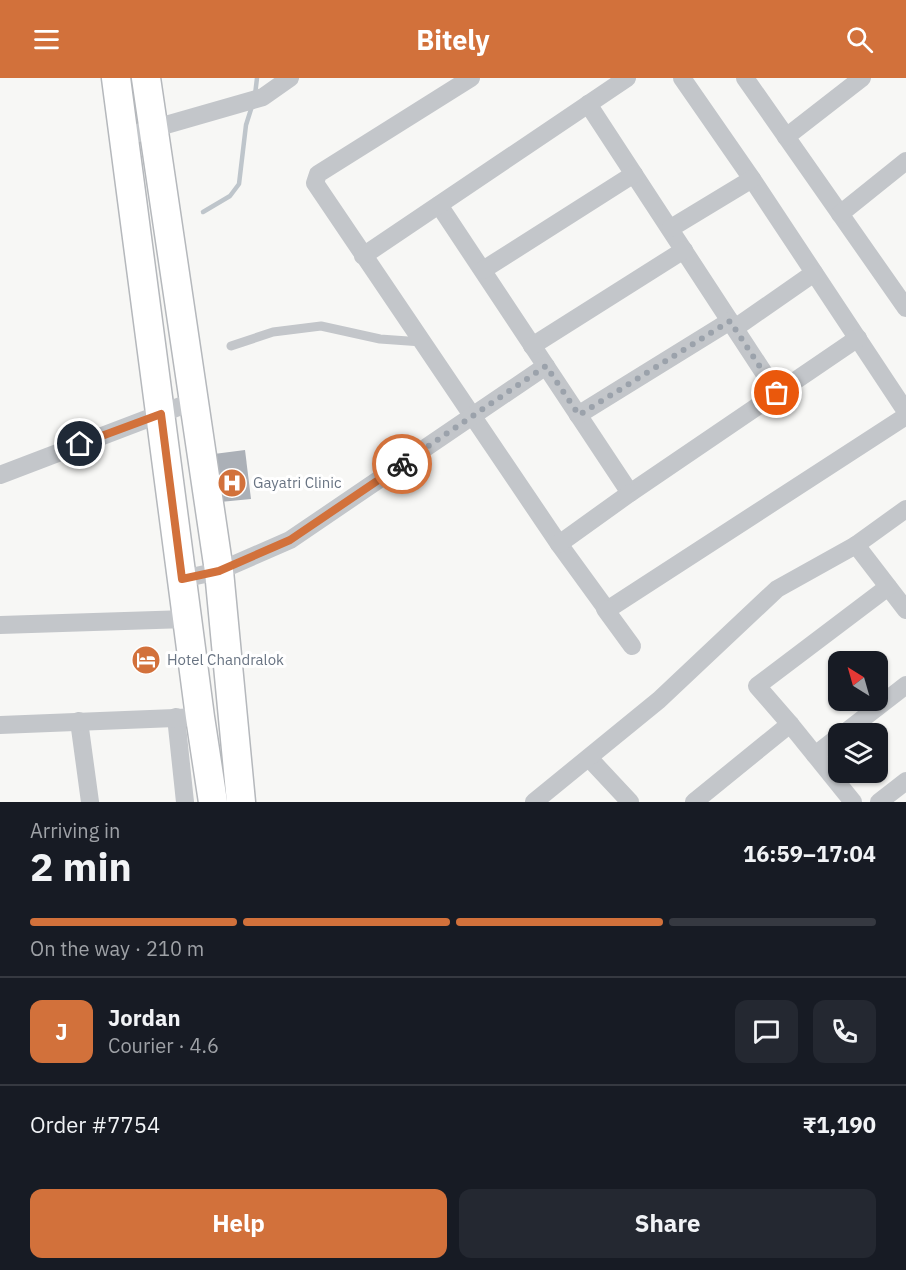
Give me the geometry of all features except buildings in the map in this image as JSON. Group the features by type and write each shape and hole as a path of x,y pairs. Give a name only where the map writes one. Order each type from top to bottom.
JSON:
{"main road":[{"path":"116,78 187,619 188,717 213,802"},
{"path":"146,78 219,571 241,802"},
{"path":"138,247 171,241"}],"street":[{"path":"124,137 263,97 290,78"},
{"path":"471,78 318,174 315,183 559,544 632,646"},
{"path":"363,256 627,78"},
{"path":"605,609 610,609 903,418 905,414 858,338 682,78"},
{"path":"745,78 904,302"},
{"path":"786,137 862,78"},
{"path":"588,104 777,393"},
{"path":"840,214 906,161"},
{"path":"483,270 634,174"},
{"path":"671,228 752,179"},
{"path":"439,205 630,493"},
{"path":"532,346 684,250"},
{"path":"579,415 814,273"},
{"path":"559,544 858,338"},
{"path":"182,579 219,571 290,540 546,366"},
{"path":"0,475 194,401"},
{"path":"534,802 659,700 777,589 856,545 906,509"},
{"path":"856,545 906,610"},
{"path":"853,802 757,686 888,587"},
{"path":"0,625 187,619"},
{"path":"857,723 906,686"},
{"path":"0,725 188,717 185,802"},
{"path":"79,721 90,802"},
{"path":"694,802 790,724"},
{"path":"815,755 828,745"},
{"path":"589,758 630,802"},
{"path":"879,802 906,781"}],"lane":[{"path":"231,346 273,332 321,326 380,339 422,342"}],"waterway":[{"path":"255,95 257,78"},
{"path":"203,212 230,196 239,184 246,125 252,106"}],"way so far":[{"path":"402,464 546,366 579,415 730,321 777,393"}],"place":[{"name":"Gayatri Clinic","path":"232,483"},
{"name":"Hotel Chandralok","path":"146,660"}],"route":[{"path":"80,444 161,414 182,579 219,571 290,540 402,464"}]}
